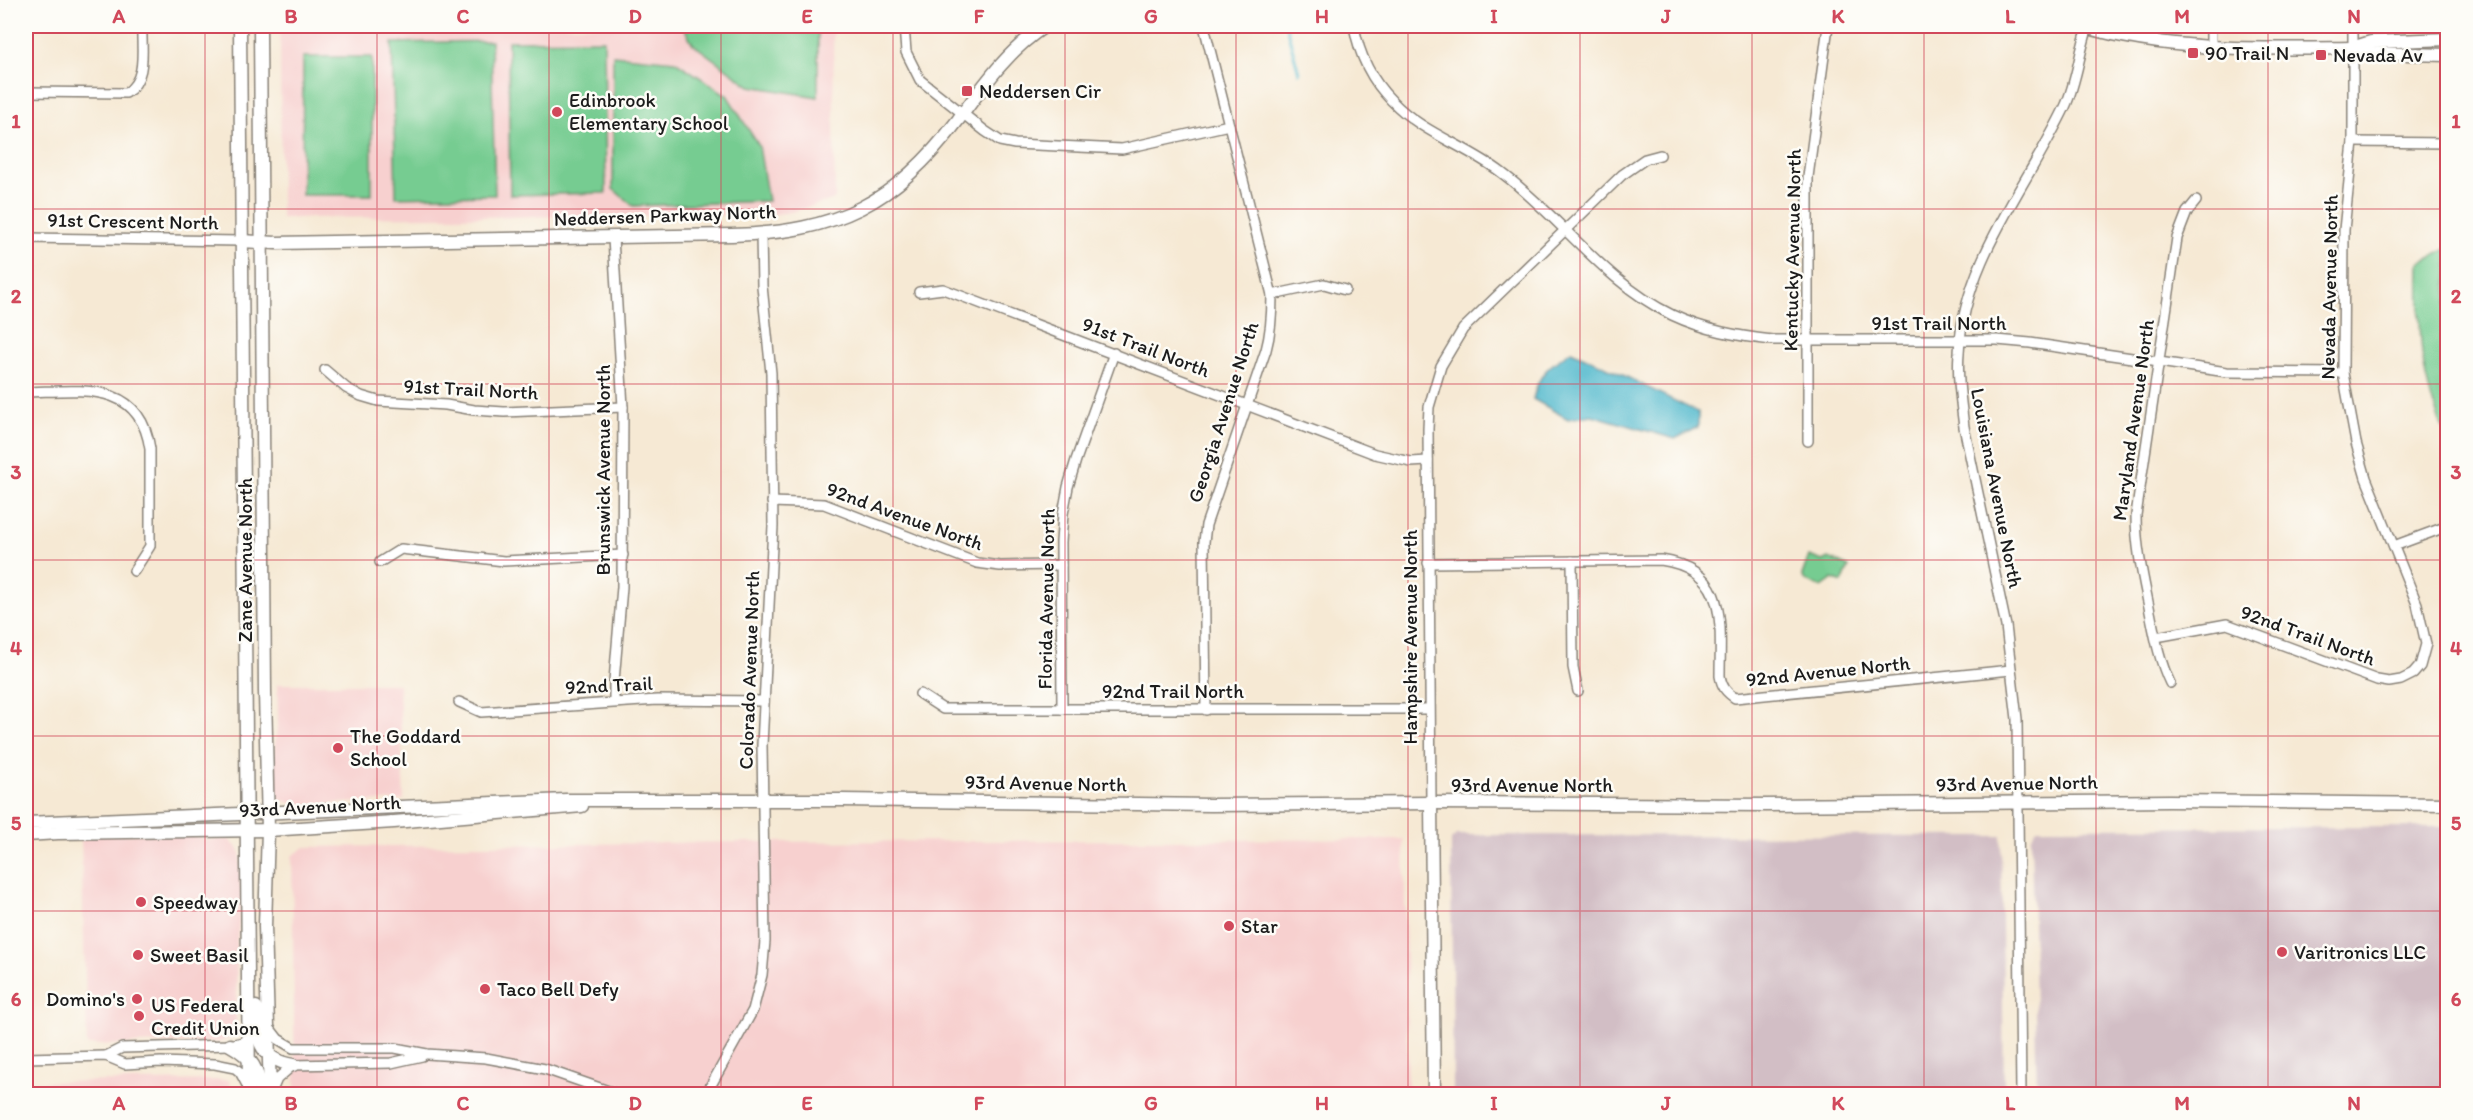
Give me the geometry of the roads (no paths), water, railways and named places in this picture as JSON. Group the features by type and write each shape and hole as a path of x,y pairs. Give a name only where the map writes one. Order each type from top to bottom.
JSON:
{"street":[{"path":"26,92 126,93 134,88 141,70 141,26"},
{"name":"Zane Avenue North","path":"240,26 249,1091"},
{"name":"Zane Avenue North","path":"260,26 268,830 265,926 270,1095"},
{"path":"904,26 906,52 920,80 962,115 1000,141 1101,150 1142,146 1229,125"},
{"name":"Neddersen Parkway North","path":"241,241 613,238 761,234 813,226 876,200 915,172 1007,57 1045,26"},
{"name":"Georgia Avenue North","path":"1204,26 1272,295 1271,331 1211,507 1204,542 1206,710"},
{"path":"1354,26 1366,65 1391,101 1417,121 1499,170 1535,198 1566,230"},
{"name":"Kentucky Avenue North","path":"1808,441 1808,177 1828,26"},
{"path":"2085,26 2162,42 2211,47 2352,48 2367,52 2448,55"},
{"name":"Louisiana Avenue North","path":"2021,1095 2017,719 2006,626 1964,426 1959,374 1960,340 1969,295 1980,264 2066,104 2085,26"},
{"path":"2211,26 2211,47"},
{"name":"Nevada Avenue North","path":"2353,26 2353,142 2344,230 2343,373 2356,443 2366,477 2417,604 2426,644"},
{"path":"2352,48 2371,42 2448,39"},
{"path":"2353,142 2448,143"},
{"name":"Hampshire Avenue North","path":"1434,1095 1429,709 1429,407 1441,366 1463,329 1622,175 1646,159 1659,155"},
{"name":"Maryland Avenue North","path":"2170,683 2156,638 2136,534 2139,493 2160,362 2176,238 2187,212 2196,201"},
{"name":"91st Trail North","path":"1566,230 1613,276 1641,297 1671,314 1704,327 1738,336 1772,340 1960,340 2030,343 2227,372 2343,373"},
{"name":"Colorado Avenue North","path":"706,1095 753,1010 762,975 765,940 763,701 772,548 772,502 771,374 762,286 761,234"},
{"name":"91st Crescent North","path":"26,238 241,241"},
{"name":"Brunswick Avenue North","path":"613,238 623,407 623,555 614,702"},
{"path":"1272,295 1324,284 1345,290"},
{"name":"91st Trail North","path":"919,292 943,289 1375,454 1411,462 1428,461"},
{"name":"Florida Avenue North","path":"1062,709 1063,514 1068,487 1114,353"},
{"name":"91st Trail North","path":"325,370 346,388 378,401 446,405 504,412 623,407"},
{"path":"26,392 102,393 122,400 140,419 148,434 150,449 150,546 134,571"},
{"name":"92nd Avenue North","path":"772,502 824,504 977,563 1000,566 1061,565"},
{"path":"2394,546 2448,526"},
{"path":"380,562 401,549 504,561 623,555"},
{"name":"92nd Avenue North","path":"1428,563 1661,560 1690,568 1712,589 1718,604 1722,686 1735,698 2011,670"},
{"path":"1572,561 1573,667 1578,692"},
{"name":"92nd Trail North","path":"2156,638 2227,624 2377,680 2389,682 2402,680 2413,674 2420,666 2426,644"},
{"name":"92nd Trail North","path":"920,694 943,709 1429,709"},
{"name":"92nd Trail","path":"459,702 481,712 657,700 763,701"},
{"name":"93rd Avenue North","path":"26,823 566,800 763,799 1211,805 1431,803 1767,805 2169,801 2448,804"},
{"name":"93rd Avenue North","path":"26,835 268,830 578,807 615,801"},
{"path":"247,937 255,977 259,1039 269,1056 293,1065 391,1063 427,1054"},
{"path":"268,1026 278,1039 293,1048 394,1048 427,1054 457,1055 524,1064 593,1084 617,1095"},
{"path":"26,1059 106,1056 122,1048 230,1045 243,1042 248,1037"},
{"path":"230,1045 248,1057 257,1071 261,1095"},
{"path":"106,1056 125,1064 161,1062 229,1066 240,1072 249,1091"},
{"path":"270,1095 277,1079 293,1065"}],"water":[{"path":"1571,351 1698,412 1698,427 1675,439 1592,415 1568,419 1533,399 1538,382 1546,370"}],"waterway":[{"path":"1286,26 1299,73"}],"place":[{"name":"90 Trail N","path":"2193,53"},
{"name":"Nevada Av","path":"2321,55"},
{"name":"Neddersen Cir","path":"967,91"},
{"name":"Edinbrook Elementary School","path":"557,112"},
{"name":"The Goddard School","path":"338,748"},
{"name":"Speedway","path":"141,902"},
{"name":"Star","path":"1229,926"},
{"name":"Varitronics LLC","path":"2282,952"},
{"name":"Sweet Basil","path":"138,955"},
{"name":"Taco Bell Defy","path":"485,989"},
{"name":"Domino's","path":"137,999"},
{"name":"US Federal Credit Union","path":"139,1016"}]}
